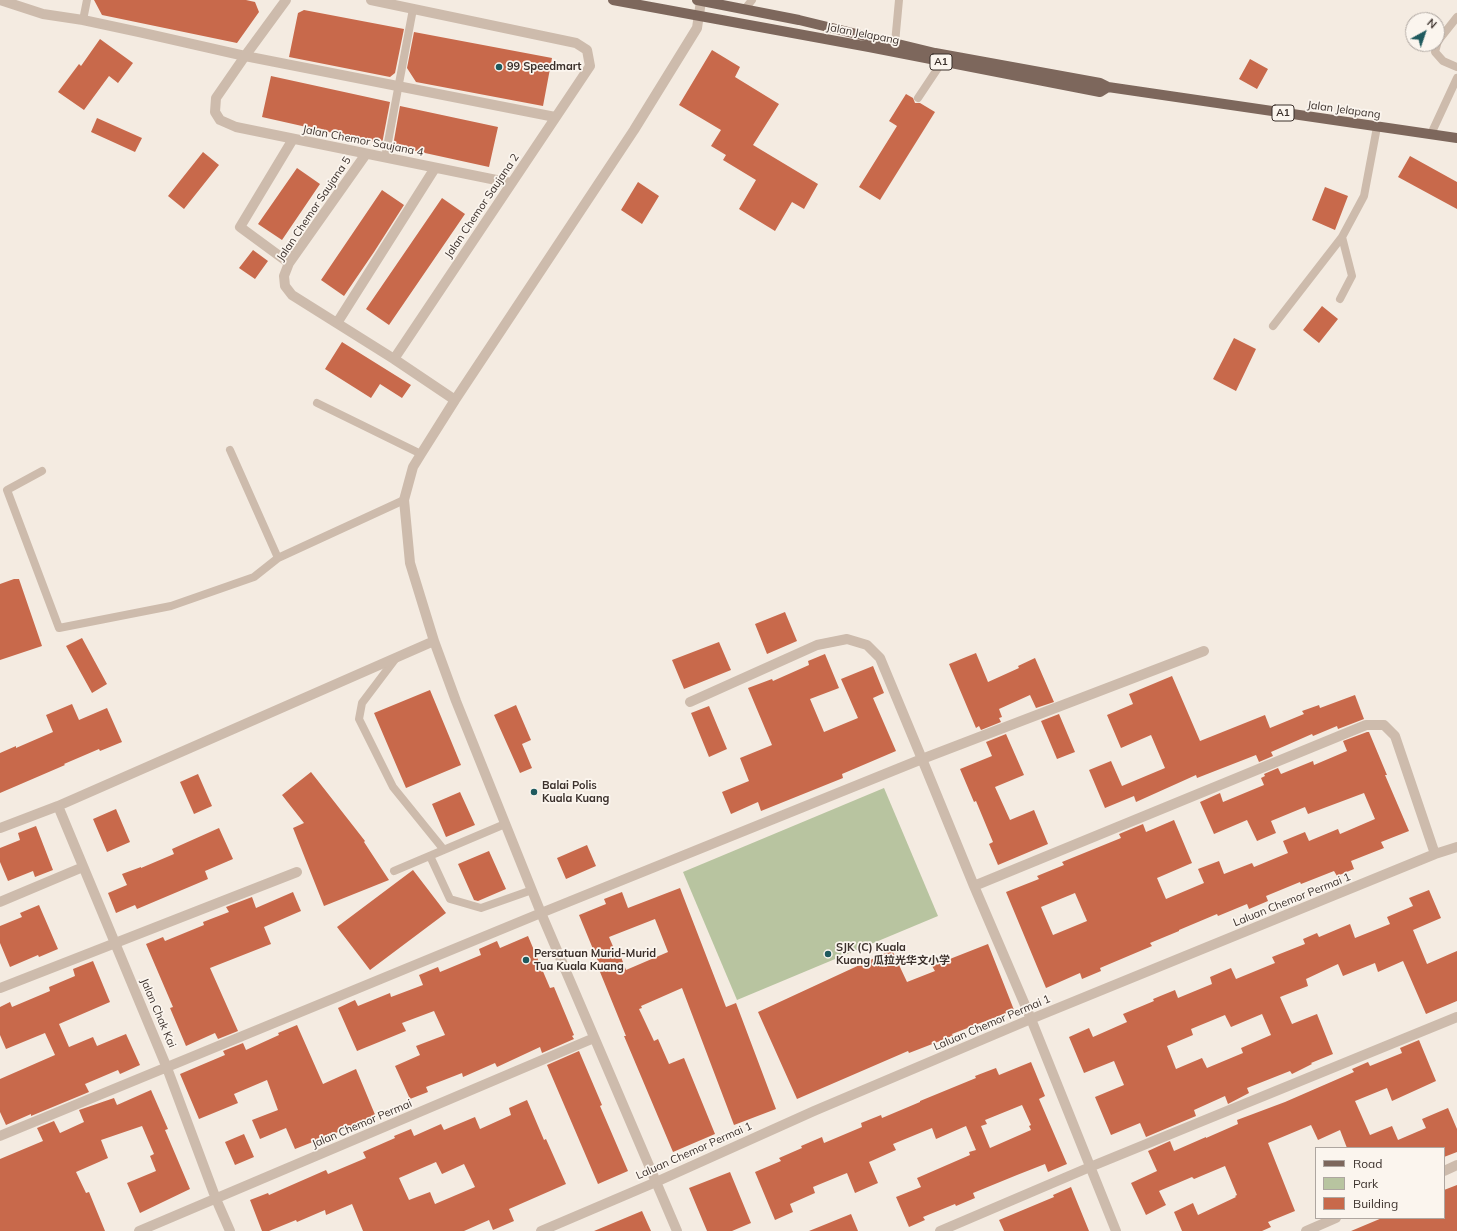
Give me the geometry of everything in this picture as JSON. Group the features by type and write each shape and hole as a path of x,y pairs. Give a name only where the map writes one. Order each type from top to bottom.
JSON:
{"main road":[{"name":"Jalan Jelapang","path":"613,0 869,47 1100,92 1108,88"},
{"name":"Jalan Jelapang","path":"699,0 799,20 935,53 1100,83 1108,88 1457,138"}],"street":[{"path":"0,0 43,14 83,20 245,56 555,118"},
{"path":"245,56 286,0"},
{"path":"371,0 413,9"},
{"path":"677,1231 532,890 456,701 434,641 410,563 404,500 413,467 421,454 455,400 634,130 697,28 699,0"},
{"name":"Jalan Chemor Saujana 2","path":"394,359 590,66 587,50 576,43 413,9"},
{"name":"Jalan Chemor Saujana 4","path":"245,56 216,98 215,112 220,120 236,127 512,183"},
{"path":"289,263 240,227 293,139"},
{"name":"Jalan Chemor Saujana 5","path":"366,154 289,263 284,276 285,286 292,295 394,359 455,400"},
{"path":"337,323 435,168"},
{"path":"690,702 817,645 848,639 867,645 880,658 974,886 1031,1019 1116,1231"},
{"path":"0,828 58,806 434,641"},
{"path":"0,1136 542,913 922,759 1204,651"},
{"path":"974,886 1366,725 1384,725 1395,736 1435,854"},
{"name":"Jalan Chak Kai","path":"58,806 167,1068 216,1199 230,1231"},
{"name":"Laluan Chemor Permai 1","path":"541,1231 656,1182 814,1111 1031,1019 1435,854 1457,847"},
{"path":"0,902 83,867"},
{"path":"0,988 297,872"},
{"path":"940,1231 1457,1017"},
{"name":"Jalan Chemor Permai","path":"140,1231 594,1038"},
{"path":"1445,1171 1457,1165"},
{"path":"1306,1231 1334,1219"}],"lane":[{"path":"83,20 87,0"},
{"path":"745,10 752,0"},
{"path":"895,43 899,0"},
{"path":"385,158 413,9"},
{"path":"1457,17 1438,41 1435,52 1443,60 1457,67"},
{"path":"918,98 942,62"},
{"path":"1431,134 1457,78"},
{"path":"1273,326 1342,237 1364,196 1377,127"},
{"path":"1340,299 1352,276 1342,237"},
{"path":"317,403 421,454"},
{"path":"230,450 278,558"},
{"path":"42,471 7,490 59,628 171,606 254,576 278,558 404,500"},
{"path":"396,658 362,703 360,719 394,787 444,850"},
{"path":"394,871 505,824"},
{"path":"430,856 450,900 481,908 532,890"}],"green space":[{"path":"884,788 938,916 737,1000 683,872"}],"building":[{"path":"94,0 246,0 255,2 259,12 237,43 102,15"},
{"path":"304,10 404,29 395,73 390,77 289,57 298,13"},
{"path":"414,32 552,58 543,106 416,82 407,68"},
{"path":"100,39 133,63 118,83 109,76 84,110 58,92 79,64 81,66"},
{"path":"712,50 740,67 735,77 779,104 753,145 818,184 804,209 792,202 775,231 739,209 756,180 723,160 726,155 711,146 721,130 679,105"},
{"path":"1250,59 1268,69 1257,89 1239,79"},
{"path":"271,76 390,102 382,144 262,117"},
{"path":"906,94 913,98 915,103 920,103 935,112 880,200 859,187 897,126 889,121"},
{"path":"400,106 498,127 489,167 393,146"},
{"path":"97,118 142,138 135,152 91,132"},
{"path":"203,152 219,165 184,209 168,196"},
{"path":"1410,156 1457,182 1457,209 1398,177"},
{"path":"297,168 320,184 282,240 258,224"},
{"path":"638,182 659,196 642,224 621,210"},
{"path":"1325,187 1348,196 1335,230 1312,220"},
{"path":"382,190 404,205 344,296 321,280"},
{"path":"442,198 465,214 389,325 366,309"},
{"path":"253,250 268,261 255,279 239,268"},
{"path":"1322,306 1338,319 1319,343 1303,330"},
{"path":"1234,338 1256,349 1236,391 1213,379"},
{"path":"342,342 411,385 402,398 380,384 371,398 325,369"},
{"path":"14,579 19,579 42,646 0,660 0,584"},
{"path":"785,612 797,641 767,654 755,624"},
{"path":"82,638 107,684 92,693 66,646"},
{"path":"719,642 731,670 684,689 672,660"},
{"path":"976,653 988,682 1019,668 1018,666 1035,658 1054,702 1036,708 1030,695 999,709 1002,717 999,718 1001,722 981,730 979,726 976,728 949,664"},
{"path":"825,654 839,688 810,699 824,732 858,718 841,679 873,666 884,693 873,698 896,751 842,774 843,778 761,811 758,802 731,814 722,792 749,781 740,758 772,745 748,688 772,679 773,681 809,665 808,661"},
{"path":"1172,676 1200,741 1265,715 1270,728 1304,714 1302,711 1319,705 1320,708 1355,695 1364,719 1338,729 1337,726 1313,736 1312,734 1271,752 1273,756 1259,762 1256,755 1197,778 1196,775 1136,802 1134,796 1105,808 1089,770 1111,761 1122,786 1165,768 1151,735 1121,748 1107,715 1133,704 1129,694"},
{"path":"430,690 461,765 406,788 374,713"},
{"path":"72,704 79,720 107,708 122,742 100,751 99,749 0,793 0,753 16,746 16,748 53,732 46,715"},
{"path":"516,705 531,740 522,744 532,768 520,773 494,715"},
{"path":"709,706 727,749 709,757 691,713"},
{"path":"1059,714 1075,752 1057,759 1041,721"},
{"path":"1369,732 1387,775 1385,775 1409,831 1381,842 1384,848 1351,861 1354,869 1337,876 1334,871 1301,884 1300,882 1266,896 1268,901 1249,909 1247,904 1218,916 1217,914 1150,943 1152,946 1100,968 1101,971 1082,979 1080,973 1046,988 1006,892 1039,879 1037,876 1064,865 1062,862 1121,838 1119,834 1143,824 1146,832 1174,820 1192,863 1157,878 1166,899 1204,883 1198,869 1219,861 1224,874 1252,863 1254,867 1288,853 1283,841 1305,832 1309,841 1338,829 1340,834 1375,819 1364,793 1308,814 1305,807 1271,821 1276,833 1257,841 1247,820 1214,834 1200,802 1220,793 1223,802 1264,785 1261,778 1265,776 1264,774 1278,768 1281,774 1313,761 1314,765 1347,751 1343,741","holes":["1075,893 1087,921 1053,935 1041,907"]},
{"path":"1006,734 1024,775 995,787 1010,820 1034,810 1048,844 998,865 989,844 993,842 976,801 974,802 960,769 992,756 986,742"},
{"path":"311,772 365,841 364,842 389,880 324,906 293,828 304,823 282,795"},
{"path":"198,774 212,806 194,814 180,782"},
{"path":"460,792 475,825 446,837 432,804"},
{"path":"116,809 130,842 107,852 93,819"},
{"path":"36,826 53,870 35,877 33,871 8,881 0,862 0,848 20,840 18,833"},
{"path":"219,828 233,859 205,871 208,879 137,909 135,905 116,913 108,893 127,885 122,874 141,868 174,854 172,849"},
{"path":"587,845 596,866 566,879 557,858"},
{"path":"489,851 506,889 478,901 474,900 458,864"},
{"path":"413,870 446,913 370,970 337,927"},
{"path":"680,888 726,1007 736,1003 776,1109 734,1125 682,988 641,1006 642,1008 639,1009 654,1041 658,1039 669,1064 684,1058 715,1134 673,1152 624,1036 626,1036 579,915 606,904 604,899 622,892 628,908","holes":["655,919 668,952 626,970 621,957 618,958 609,937"]},
{"path":"1429,890 1441,918 1413,930 1427,964 1457,951 1457,1001 1426,1014 1403,961 1378,972 1375,963 1343,976 1338,964 1306,979 1308,986 1280,997 1292,1024 1317,1014 1333,1054 1311,1063 1312,1064 1292,1074 1290,1071 1247,1088 1249,1093 1228,1104 1225,1096 1194,1110 1196,1116 1146,1137 1140,1123 1111,1135 1095,1097 1124,1085 1114,1061 1084,1073 1069,1037 1089,1028 1093,1037 1127,1022 1123,1014 1154,1001 1153,999 1175,990 1178,998 1212,984 1210,977 1231,968 1236,979 1275,963 1272,957 1305,944 1303,939 1317,933 1319,937 1350,924 1355,938 1390,924 1387,917 1413,906 1409,898","holes":["1262,1014 1271,1035 1241,1048 1243,1053 1207,1068 1202,1058 1176,1069 1167,1046 1193,1035 1191,1029 1225,1015 1231,1027"]},
{"path":"293,892 301,911 264,927 271,944 210,968 238,1031 218,1039 215,1033 186,1046 170,1008 173,1007 146,944 163,937 165,941 204,925 203,922 229,912 226,907 252,897 256,908"},
{"path":"39,905 58,949 39,957 38,955 10,967 0,943 0,926 22,917 20,913"},
{"path":"528,936 550,988 554,987 574,1035 572,1036 574,1039 542,1053 540,1047 497,1067 495,1063 463,1077 462,1073 426,1087 428,1092 410,1099 395,1066 420,1055 416,1046 445,1035 434,1011 402,1023 406,1031 357,1051 338,1008 355,1000 358,1006 390,993 391,997 423,985 419,975 438,967 440,972 481,955 479,949 497,941 500,948"},
{"path":"988,944 1014,1010 952,1034 953,1036 909,1053 908,1051 797,1099 758,1012 892,950 907,982 935,971 932,966"},
{"path":"93,961 110,1002 59,1024 69,1047 93,1037 97,1046 126,1034 140,1065 120,1074 118,1070 85,1084 89,1092 6,1125 0,1112 0,1079 55,1055 45,1033 6,1049 0,1035 0,1007 10,1002 12,1007 50,991 49,987 75,976 73,969"},
{"path":"297,1025 323,1084 356,1069 376,1117 295,1149 286,1128 260,1139 252,1120 278,1110 267,1080 234,1094 238,1103 199,1119 180,1074 225,1055 223,1051 243,1043 246,1050"},
{"path":"1419,1040 1436,1081 1392,1101 1387,1088 1355,1101 1370,1135 1392,1126 1398,1140 1426,1128 1422,1119 1448,1108 1457,1129 1457,1152 1445,1157 1445,1147 1347,1147 1340,1130 1318,1140 1311,1125 1268,1143 1295,1211 1268,1222 1271,1227 1262,1231 1182,1231 1174,1212 1193,1203 1198,1215 1236,1197 1235,1196 1237,1195 1225,1166 1194,1179 1192,1177 1159,1191 1166,1205 1146,1215 1131,1183 1157,1171 1148,1151 1170,1141 1174,1151 1206,1138 1238,1124 1237,1120 1285,1102 1354,1072 1352,1069 1368,1062 1370,1066 1402,1053 1400,1048"},
{"path":"579,1051 602,1105 600,1106 628,1171 598,1184 547,1065"},
{"path":"1031,1062 1045,1096 1039,1099 1067,1164 1048,1172 1045,1164 1017,1175 973,1193 975,1198 956,1206 955,1204 923,1217 925,1220 909,1227 896,1197 921,1187 917,1178 970,1155 969,1152 976,1150 966,1126 936,1139 932,1128 893,1144 896,1150 869,1162 878,1183 855,1193 847,1173 813,1187 815,1193 790,1204 793,1212 775,1220 755,1172 781,1161 779,1158 802,1148 801,1146 822,1137 824,1143 862,1127 861,1123 881,1115 882,1118 976,1078 975,1076 996,1068 999,1075","holes":["1022,1105 1031,1125 1029,1126 1031,1130 990,1148 981,1126 987,1124 985,1120"]},
{"path":"151,1090 168,1129 165,1130 190,1189 140,1213 127,1183 156,1171 150,1156 154,1154 142,1126 101,1140 108,1158 76,1172 86,1193 89,1192 105,1231 0,1231 0,1159 43,1141 37,1128 54,1121 60,1133 84,1122 79,1110 114,1098 117,1105"},
{"path":"527,1100 544,1140 546,1139 566,1184 509,1209 514,1221 493,1230 489,1220 464,1231 363,1231 352,1204 326,1215 325,1210 297,1222 296,1220 269,1231 262,1231 250,1200 268,1193 269,1195 326,1170 328,1174 366,1158 363,1152 395,1138 394,1136 411,1129 414,1136 441,1124 444,1130 475,1117 480,1129 511,1115 509,1108","holes":["436,1162 442,1174 464,1164 475,1187 435,1204 430,1192 409,1200 399,1178"]},
{"path":"244,1134 254,1157 235,1165 225,1142"},
{"path":"730,1172 751,1223 732,1231 707,1231 689,1188"},
{"path":"1457,1185 1457,1231 1351,1231 1380,1219 1445,1219 1445,1190"},
{"path":"1071,1187 1089,1231 1004,1231 999,1220 1054,1197 1053,1195"},
{"path":"642,1211 651,1231 594,1231"},
{"path":"851,1214 858,1231 809,1231"}],"place":[{"name":"99 Speedmart","path":"499,67"},
{"name":"Balai Polis Kuala Kuang","path":"534,792"},
{"name":"SJK (C) Kuala Kuang 瓜拉光华文小学","path":"828,954"},
{"name":"Persatuan Murid-Murid Tua Kuala Kuang","path":"526,960"}]}
